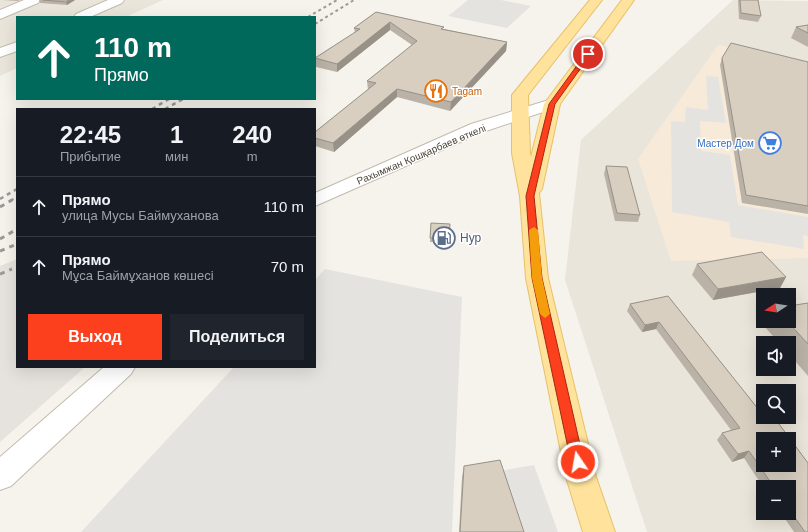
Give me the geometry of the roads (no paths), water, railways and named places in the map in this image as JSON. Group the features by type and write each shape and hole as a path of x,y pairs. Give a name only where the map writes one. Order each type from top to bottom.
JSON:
{"main road":[{"path":"596,0 520,95 520,114 522,140 521,153 530,196 537,278 581,477 599,532"},
{"path":"530,196 552,104 628,0"}],"street":[{"path":"0,15 34,0"},
{"path":"82,16 118,0"},
{"path":"0,53 16,46"},
{"path":"477,128 520,95"},
{"name":"Рахымжан Қошқарбаев өткелі","path":"316,200 477,128 552,104"},
{"path":"477,128 495,128 507,131 522,140"},
{"path":"0,476 121,368"}],"railway":[{"path":"310,16 337,0"},
{"path":"316,23 354,0"},
{"path":"154,108 167,100"},
{"path":"167,108 181,100"},
{"path":"0,199 16,190"},
{"path":"10,201 16,198"},
{"path":"0,207 12,200"},
{"path":"0,239 16,230"},
{"path":"0,251 16,244"},
{"path":"0,274 12,269"}],"place":[{"name":"Tagam","path":"436,91"},
{"name":"Мастер Дом","path":"770,143"},
{"name":"Нур","path":"444,238"}]}
